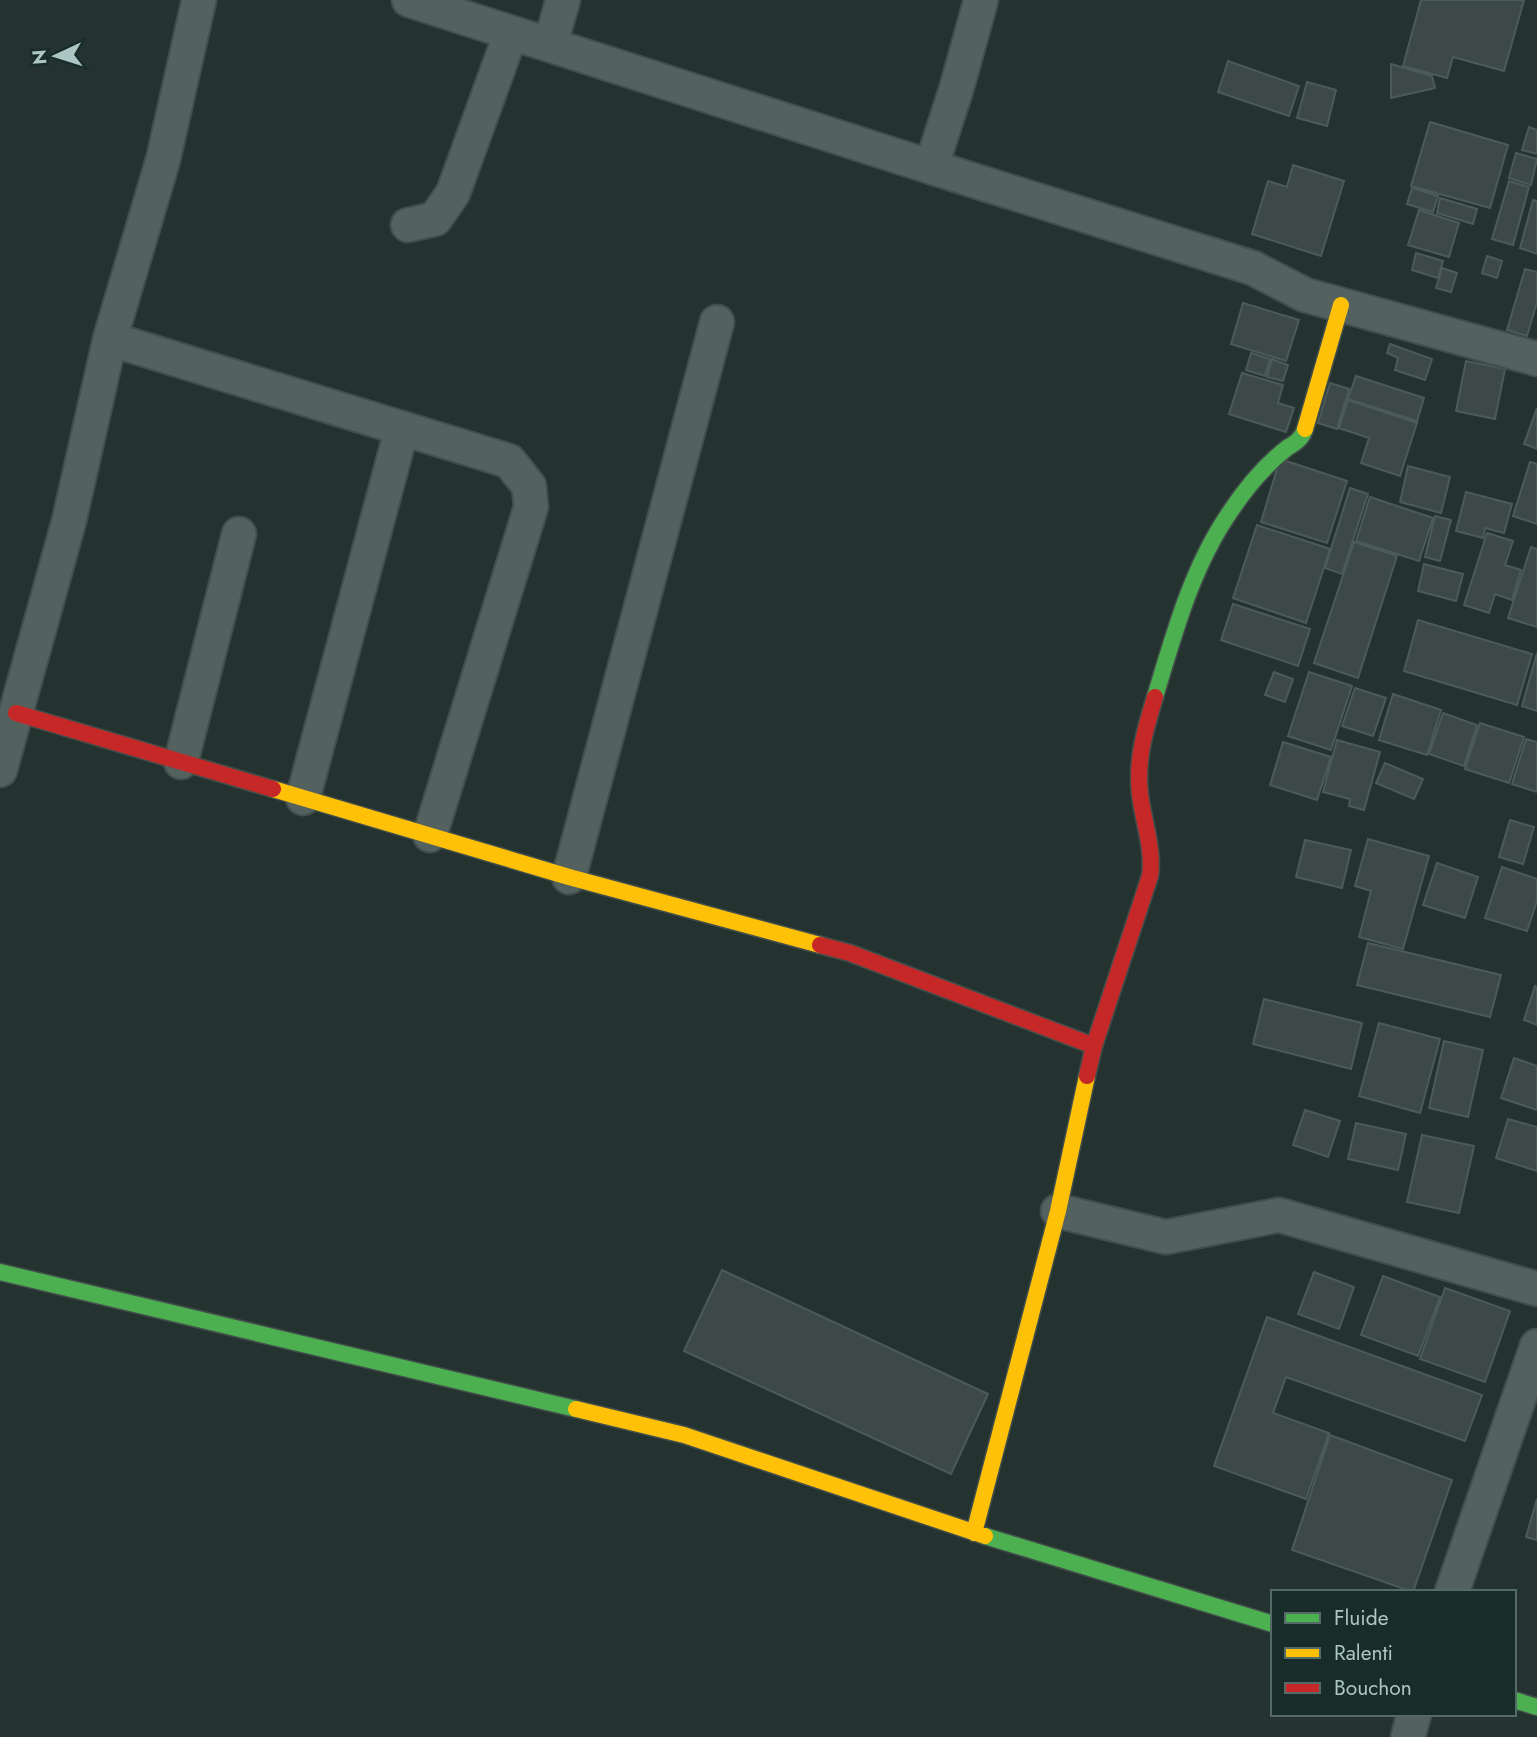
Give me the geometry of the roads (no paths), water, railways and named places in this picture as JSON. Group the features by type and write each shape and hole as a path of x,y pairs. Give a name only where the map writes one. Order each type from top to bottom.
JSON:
{"street":[{"path":"0,770 69,521 110,339 163,160 199,0"},
{"path":"409,0 1252,268 1305,295 1537,359"},
{"path":"550,46 563,0"},
{"path":"931,167 981,0"},
{"path":"408,225 435,219 453,193 511,33"},
{"path":"974,1533 1058,1210 1094,1046 1148,886 1152,863 1138,783 1140,754 1175,627 1209,548 1233,508 1264,466 1303,436 1340,305"},
{"path":"569,877 717,322"},
{"path":"110,339 509,461 529,486 531,508 430,835"},
{"path":"303,797 402,428"},
{"path":"181,762 239,534"},
{"path":"16,713 569,877 850,953 1094,1046"},
{"path":"1058,1210 1166,1237 1279,1215 1537,1289"},
{"path":"0,1272 684,1435 974,1533 1271,1623"},
{"path":"1453,1590 1537,1346"},
{"path":"1516,1701 1537,1707"},
{"path":"1408,1737 1413,1716"}]}
